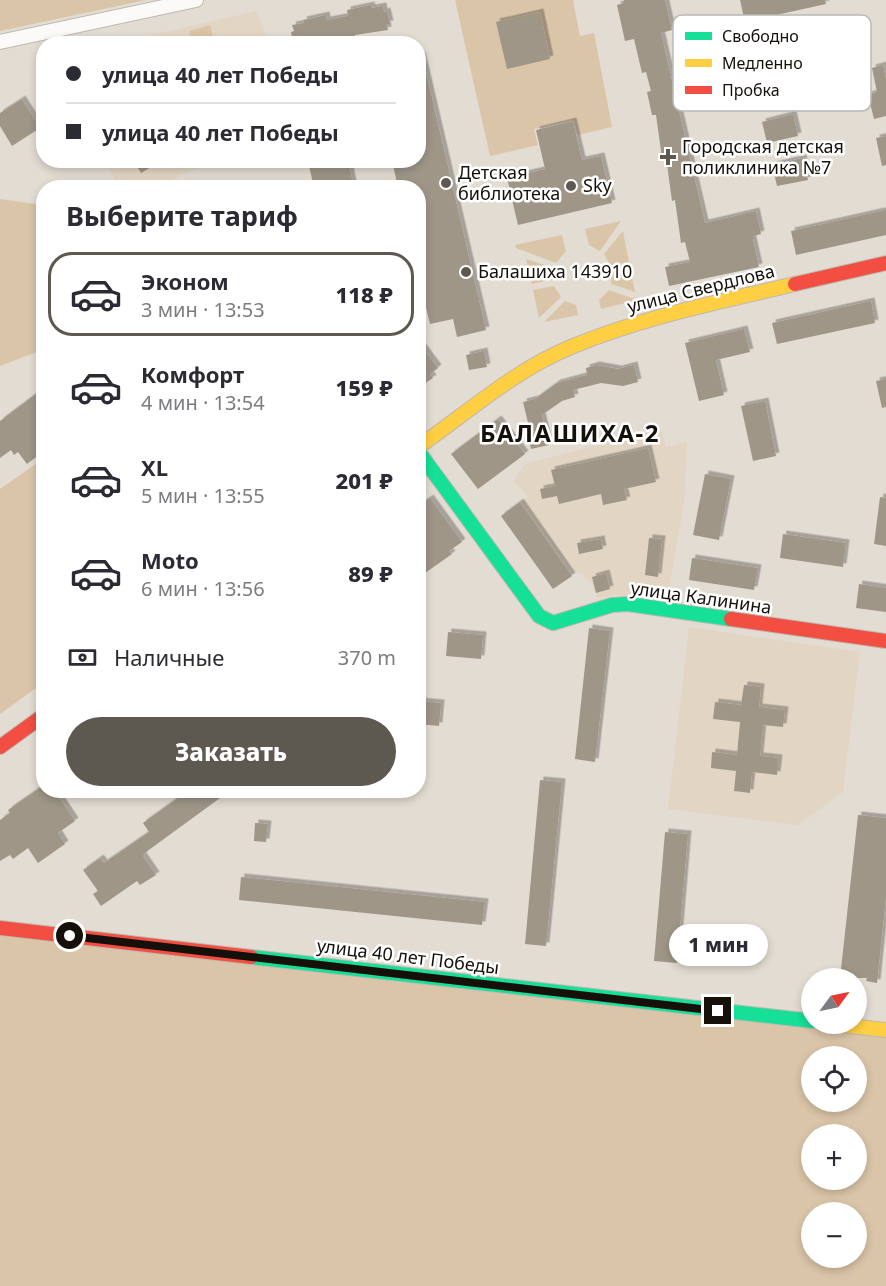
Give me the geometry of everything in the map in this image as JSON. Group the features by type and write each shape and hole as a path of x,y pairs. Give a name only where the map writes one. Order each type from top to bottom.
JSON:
{"street":[{"path":"0,42 196,0"},
{"name":"улица Свердлова","path":"426,443 531,367 570,347 658,316 886,263"},
{"name":"улица Калинина","path":"426,460 539,616 553,623 612,605 628,604 886,640"},
{"path":"0,747 36,721"},
{"name":"улица 40 лет Победы","path":"0,928 801,1020"},
{"path":"867,1028 886,1030"}],"shaded area":[{"path":"0,0 146,0 0,31"},
{"path":"455,0 573,0 580,36 594,33 612,127 578,135 573,120 534,129 538,145 490,156"},
{"path":"256,11 266,36 148,36"},
{"path":"210,25 213,36 190,36 189,31"},
{"path":"109,168 196,168 172,180 115,180"},
{"path":"0,199 36,204 36,352 0,366"},
{"path":"621,221 600,251 589,245 585,229"},
{"path":"623,231 629,262 611,266 604,254"},
{"path":"562,235 566,251 556,263 516,248 515,245"},
{"path":"526,259 554,268 553,279 532,284"},
{"path":"630,267 635,292 611,284 612,271"},
{"path":"554,286 561,297 539,318 533,290"},
{"path":"609,290 637,300 601,309 599,300"},
{"path":"565,301 576,305 578,315 544,322"},
{"path":"661,428 666,447 687,442 685,498 667,599 616,595 598,598 591,581 569,567 521,502 528,497 514,481 525,464"},
{"path":"36,464 36,688 0,714 0,489"},
{"path":"689,627 860,652 843,792 798,825 668,809"},
{"path":"0,936 801,1026 801,1034 867,1033 886,1035 886,1286 0,1286"}],"building":[{"path":"624,0 665,0 672,30 661,33 673,85 673,111 679,111 705,223 756,211 761,234 753,236 753,240 759,267 669,286 665,267 690,262 685,242 681,243 666,157 662,158 656,115 652,115 647,92 651,91 646,72 642,73 634,39 625,41 617,5 624,3"},
{"path":"740,0 825,0 826,4 776,15 743,15"},
{"path":"371,5 372,8 383,6 384,12 387,11 390,24 387,24 388,30 355,36 292,36 291,32 294,31 292,25 326,15 327,20 348,16 347,10"},
{"path":"540,12 550,59 507,69 496,22"},
{"path":"883,65 886,80 886,116 874,119 871,94 877,92 872,68"},
{"path":"426,72 486,330 457,337 453,319 430,324 426,308 426,180 396,180 394,168 426,168"},
{"path":"22,99 36,122 36,131 12,146 0,126 0,113"},
{"path":"793,114 798,136 767,143 762,122"},
{"path":"573,121 582,160 601,156 612,203 518,225 507,178 545,169 536,130"},
{"path":"886,136 886,165 882,166 876,138"},
{"path":"803,158 808,180 777,186 772,165"},
{"path":"138,168 149,168 141,173"},
{"path":"309,168 350,168 352,180 312,180"},
{"path":"886,210 886,235 796,255 791,231"},
{"path":"871,301 875,323 777,344 772,323"},
{"path":"744,329 750,352 716,360 724,395 699,401 685,343"},
{"path":"484,351 487,367 469,370 466,355"},
{"path":"426,352 438,368 430,374 433,378 426,383"},
{"path":"596,365 618,369 634,365 638,382 623,386 601,383 573,390 575,397 562,401 542,415 549,445 531,449 527,432 530,431 523,402 535,399 557,383 587,375 586,368"},
{"path":"886,379 886,407 882,408 876,381"},
{"path":"36,394 36,457 27,464 18,452 14,455 11,450 0,458 0,421"},
{"path":"765,401 776,456 753,461 741,406"},
{"path":"498,419 525,454 478,489 451,454"},
{"path":"648,448 656,482 624,489 627,500 603,505 601,494 559,504 557,496 542,499 540,489 555,486 551,470"},
{"path":"705,474 731,479 719,540 693,535"},
{"path":"880,497 886,498 886,546 874,544"},
{"path":"430,498 462,542 449,551 452,554 426,572 426,501"},
{"path":"520,502 572,576 553,589 501,516"},
{"path":"783,534 846,543 843,567 780,558"},
{"path":"649,538 662,539 658,577 645,575"},
{"path":"601,539 603,549 579,554 577,543"},
{"path":"692,558 758,568 754,590 689,580"},
{"path":"606,573 610,589 596,593 592,577"},
{"path":"859,584 886,588 886,612 856,608"},
{"path":"589,628 610,631 595,762 575,759"},
{"path":"448,632 483,635 481,659 446,656"},
{"path":"744,685 761,687 759,707 785,710 783,727 763,725 760,756 779,758 777,775 752,772 750,793 734,791 736,771 711,768 712,752 737,755 740,722 713,719 715,702 741,705"},
{"path":"426,702 441,703 439,726 426,725"},
{"path":"540,780 562,782 546,946 525,944"},
{"path":"36,791 36,798 60,798 75,821 58,833 65,844 38,863 28,848 13,859 10,855 0,861 0,820 10,813 8,810"},
{"path":"178,798 220,798 146,852 143,856 156,875 140,885 137,881 101,906 93,894 98,891 83,870 100,858 104,863 149,832 143,823"},
{"path":"858,815 886,818 886,897 877,983 867,981 867,968 841,968"},
{"path":"255,823 268,824 266,842 254,841"},
{"path":"665,832 688,834 677,963 654,961"},
{"path":"241,877 485,902 482,925 239,900"}],"traffic: fast":[{"path":"426,462 539,616 553,623 612,605 628,604 731,619"},
{"path":"251,957 801,1020"}],"traffic: slow":[{"path":"426,441 511,380 571,347 653,319 795,284"},
{"path":"867,1028 886,1030"}],"traffic: jam":[{"path":"795,284 886,263"},
{"path":"731,619 886,641"},
{"path":"0,747 36,721"},
{"path":"0,928 251,957"}],"place":[{"name":"Городская детская поликлиника №7","path":"668,157"},
{"name":"Детская библиотека","path":"446,183"},
{"name":"Sky","path":"571,186"},
{"name":"Балашиха 143910","path":"466,272"}],"district":[{"name":"БАЛАШИХА-2","path":"570,434"}],"route":[{"path":"70,936 718,1011"}]}
